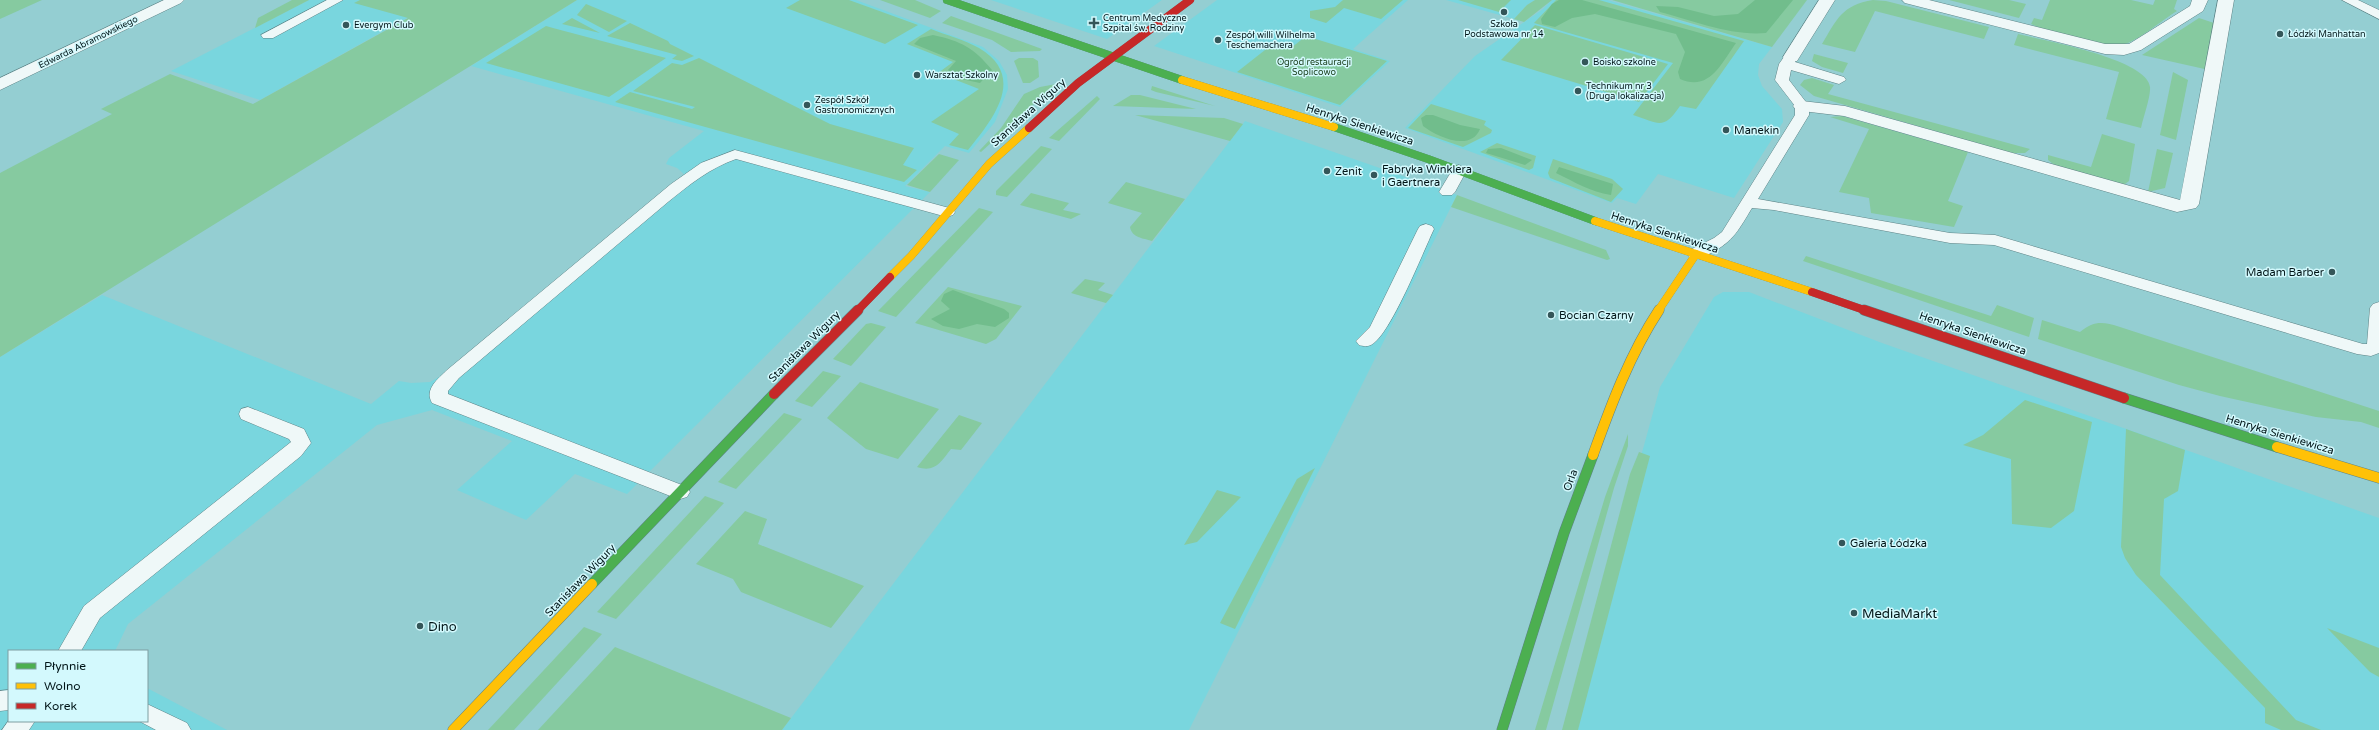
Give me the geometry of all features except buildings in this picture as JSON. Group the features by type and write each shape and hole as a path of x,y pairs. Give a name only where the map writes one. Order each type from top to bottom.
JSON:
{"street":[{"name":"Edwarda Abramowskiego","path":"0,85 176,0"},
{"name":"Henryka Sienkiewicza","path":"947,0 1110,57 1333,127 1459,170 1607,226 1784,282 2199,423 2379,478"},
{"name":"Stanisława Wigury","path":"453,730 680,492 912,256 947,212 989,164 1072,88 1110,57 1190,0"},
{"path":"1788,61 1827,0"},
{"path":"1910,0 2105,49 2124,50 2135,47 2197,8 2200,0"},
{"path":"1802,106 1844,110 2176,206 2189,204 2226,0"},
{"name":"Orla","path":"1502,730 1564,533 1616,393 1650,323 1696,254"}],"lane":[{"path":"268,35 337,0"},
{"path":"2348,0 2379,15"},
{"path":"1696,254 1720,242 1728,235 1799,120 1802,106 1784,87 1781,80 1788,61 1839,80"},
{"path":"680,492 439,398 439,390 453,374 674,191 714,161 725,156 735,154 947,212"},
{"path":"1446,192 1459,170"},
{"path":"1748,203 1774,205 1950,238 1995,240 2363,350 2371,350 2376,347 2379,308"},
{"path":"1365,341 1378,330 1426,229"},
{"path":"70,650 92,612 294,451 301,443 297,434 248,414"},
{"path":"148,714 179,730"},
{"path":"14,730 22,722"}],"shaded area":[{"path":"309,0 439,0 260,100 171,71"},
{"path":"577,0 856,0 983,47 999,61 1007,75 1008,89 995,122 969,153 945,146 905,186 930,192 627,494 575,474 526,520 457,490 512,441 432,410 377,425 128,624 115,650 8,650 8,722 148,722 148,689 227,730 0,730 0,357 102,295 371,404 399,381 411,383 430,382 446,373 684,174 677,168 666,164 669,158 704,131 471,66"},
{"name":"Centrum Medyczne Szpital św. Rodziny","path":"991,0 1162,0 1107,39"},
{"path":"1217,0 1408,0 1353,49 1390,61 1340,107 1154,46"},
{"name":"Szkoła Podstawowa nr 14","path":"1446,0 1535,0 1527,5 1514,19"},
{"name":"Technikum nr 3 (Druga lokalizacja)","path":"1552,0 1607,0 1772,47 1759,64 1758,75 1762,86 1782,109 1783,122 1734,198 1658,174 1636,204 1617,198 1612,203 1405,128 1475,56 1543,9"},
{"path":"1245,121 1457,195 1189,730 782,730"},
{"path":"1723,292 1749,292 1882,343 2379,518 2379,730 1566,730 1660,387 1714,297"}],"green space":[{"path":"0,0 42,0 0,19"},
{"path":"292,0 309,0 255,28 258,18"},
{"path":"360,0 577,0 0,357 0,173 112,114 101,109 170,74 253,104 408,18 354,3"},
{"path":"800,0 849,0 918,25 885,44 786,8"},
{"path":"880,0 915,0 941,11 930,18"},
{"path":"1343,0 1403,0 1381,19 1344,8 1326,23 1310,18 1310,11 1335,7"},
{"path":"1458,0 1511,0 1499,12"},
{"path":"1535,0 1552,0 1524,22 1514,19 1527,5"},
{"path":"1556,0 1599,0 1744,41 1696,109 1680,106 1665,122 1655,122 1633,115 1673,63 1534,23"},
{"path":"1559,0 1582,0 1736,43 1713,74 1707,79 1699,82 1690,82 1680,79 1678,72 1685,52 1676,34 1595,14 1572,18 1555,27 1542,24 1541,19 1552,4"},
{"path":"1612,0 1807,0 1772,47"},
{"path":"1755,0 1793,0 1766,33 1739,32 1712,27 1660,12 1656,6 1678,7 1714,16 1738,14"},
{"path":"1873,0 1886,1 1989,27 1984,39 1875,11 1855,52 1822,44 1842,14 1854,5"},
{"path":"1949,0 2009,0 2026,4 2019,18"},
{"path":"2050,0 2131,0 2153,5 2155,0 2177,0 2174,9 2177,11 2131,42 2125,44 2105,45 2078,39 2031,24 2034,18 2042,20"},
{"path":"586,4 627,21 609,32 577,15"},
{"path":"951,16 1042,49 1040,51 1011,52 992,40 942,23"},
{"path":"572,18 600,33 562,24"},
{"path":"2199,18 2217,24 2209,70 2142,55"},
{"path":"630,23 668,41 670,44 694,56 682,61 672,59 677,55 607,36"},
{"name":"Boisko szkolne","path":"1535,25 1668,64 1639,102 1501,60"},
{"path":"546,26 666,58 609,97 486,63"},
{"path":"931,29 979,48 994,59 1001,72 1003,85 1001,99 987,125 968,150 949,145 959,134 931,122 979,89 938,73 953,62 907,44"},
{"path":"2018,34 2092,52 2132,68 2145,77 2150,87 2150,91 2141,128 2106,119 2119,72 2014,45"},
{"path":"933,35 952,40 966,46 979,56 992,70 980,83 961,79 948,70 956,61 914,44 920,38"},
{"name":"Ogród restauracji Soplicowo","path":"1306,36 1387,61 1340,105 1237,72 1274,43 1291,48"},
{"path":"1814,54 1848,63 1843,73 1822,67 1812,61"},
{"path":"699,58 830,124 914,148 903,165 917,170 904,182 615,102 630,92 692,109 695,107 633,91 672,63 682,65"},
{"path":"1019,58 1033,58 1038,61 1039,77 1030,83 1023,83 1014,61"},
{"path":"2173,72 2188,80 2176,140 2160,135"},
{"path":"1812,78 1834,85 1828,94 2030,149 2025,153 2011,153 1814,96 1800,85 1804,80"},
{"path":"1056,84 981,152 979,151 1001,128 1024,94 1040,87"},
{"path":"1152,86 1215,106 1156,92 1151,90"},
{"path":"1131,95 1140,95 1196,109 1113,106"},
{"path":"1097,96 1100,99 1059,141 1049,138"},
{"path":"1431,104 1486,121 1484,125 1492,130 1491,133 1463,147 1408,128"},
{"path":"1135,115 1224,118 1243,124 1230,141"},
{"path":"1426,115 1433,115 1460,125 1480,129 1476,136 1469,140 1462,141 1445,138 1423,126 1421,118"},
{"path":"1842,116 1968,152 1948,201 1963,206 1954,227 1871,213 1869,198 1839,192 1869,129 1830,117"},
{"path":"2102,134 2135,144 2129,181 2125,184 2116,184 2057,167 2048,160 2048,155 2091,167"},
{"path":"1497,143 1536,156 1533,168 1529,170 1480,152"},
{"path":"1041,146 1052,149 1007,197 996,195 996,191"},
{"path":"1501,148 1532,160 1525,165 1486,153 1488,149"},
{"path":"2157,149 2173,153 2165,188 2148,192"},
{"path":"939,154 959,160 930,192 907,185"},
{"path":"1553,159 1612,179 1623,189 1611,202 1550,178 1548,173"},
{"path":"1559,167 1613,184 1611,195 1589,189 1556,173"},
{"path":"1126,182 1185,199 1152,241 1138,237 1131,231 1130,227 1142,213 1108,203"},
{"path":"1031,193 1069,203 1063,210 1081,214 1071,219 1020,205"},
{"path":"1457,195 1606,250 1610,259 1607,260 1451,207"},
{"path":"979,208 993,212 896,317 878,311"},
{"path":"1806,256 1991,316 1997,305 2034,318 2029,337 1803,261"},
{"path":"1085,279 1105,283 1098,290 1113,295 1106,303 1071,293"},
{"path":"948,287 1022,306 996,339 986,344 915,323"},
{"path":"953,290 1004,309 1009,313 1009,318 995,327 977,324 959,329 943,326 931,319 950,309 941,301 944,294"},
{"path":"2042,320 2080,332 2090,325 2099,323 2120,327 2379,411 2379,428 2361,422 2316,417 2220,396 2179,385 2038,339"},
{"path":"871,323 886,327 851,366 833,359 866,324"},
{"path":"823,371 841,376 812,407 795,401"},
{"path":"860,382 939,409 898,459 866,449 827,418"},
{"path":"2025,400 2092,422 2074,511 2051,528 2012,524 2011,459 1963,445 1983,435"},
{"path":"784,413 802,419 736,489 718,482"},
{"path":"959,415 982,423 961,450 951,449 941,462 928,469 917,467"},
{"path":"2126,429 2185,450 2178,491 2164,499 2160,575 2296,720 2321,730 2281,730 2265,723 2265,708 2136,575 2125,558 2121,547"},
{"path":"1628,434 1628,446 1614,488 1546,730 1535,730 1605,497"},
{"path":"1639,452 1650,456 1578,730 1562,730 1630,474"},
{"path":"1315,468 1235,629 1220,623 1297,479"},
{"path":"1217,490 1241,497 1197,542 1184,545"},
{"path":"705,496 724,503 616,619 597,612"},
{"path":"745,511 767,519 758,544 864,586 831,628 741,592 733,579 696,564"},
{"path":"584,627 602,634 514,730 488,730"},
{"path":"2327,628 2379,648 2379,677 2370,672"},
{"path":"615,647 791,718 782,730 538,730"}],"traffic: fast":[{"path":"947,0 1110,57 1182,80"},
{"path":"1334,127 1428,159 1595,221"},
{"path":"592,584 774,394"},
{"path":"2124,398 2277,447"},
{"path":"1502,730 1564,533 1593,455"}],"traffic: slow":[{"path":"1182,80 1334,127"},
{"path":"890,277 911,256 989,164 1029,128"},
{"path":"1595,221 1812,292"},
{"path":"1593,455 1616,393 1650,323 1696,254"},
{"path":"2277,447 2379,478"},
{"path":"453,730 592,584"}],"traffic: jam":[{"path":"1029,128 1078,83 1190,0"},
{"path":"774,394 890,277"},
{"path":"1812,292 2124,398"}],"place":[{"name":"Szkoła Podstawowa nr 14","path":"1504,12"},
{"name":"Centrum Medyczne Szpital św. Rodziny","path":"1094,23"},
{"name":"Evergym Club","path":"346,25"},
{"name":"Łódzki Manhattan","path":"2280,34"},
{"name":"Zespół willi Wilhelma Teschemachera","path":"1218,40"},
{"name":"Boisko szkolne","path":"1585,62"},
{"name":"Warsztat Szkolny","path":"917,75"},
{"name":"Technikum nr 3 (Druga lokalizacja)","path":"1578,91"},
{"name":"Zespół Szkół Gastronomicznych","path":"807,105"},
{"name":"Manekin","path":"1726,130"},
{"name":"Zenit","path":"1327,171"},
{"name":"Fabryka Winklera i Gaertnera","path":"1374,175"},
{"name":"Madam Barber","path":"2332,272"},
{"name":"Bocian Czarny","path":"1551,315"},
{"name":"Galeria Łódzka","path":"1842,543"},
{"name":"MediaMarkt","path":"1854,613"},
{"name":"Dino","path":"420,626"}]}
